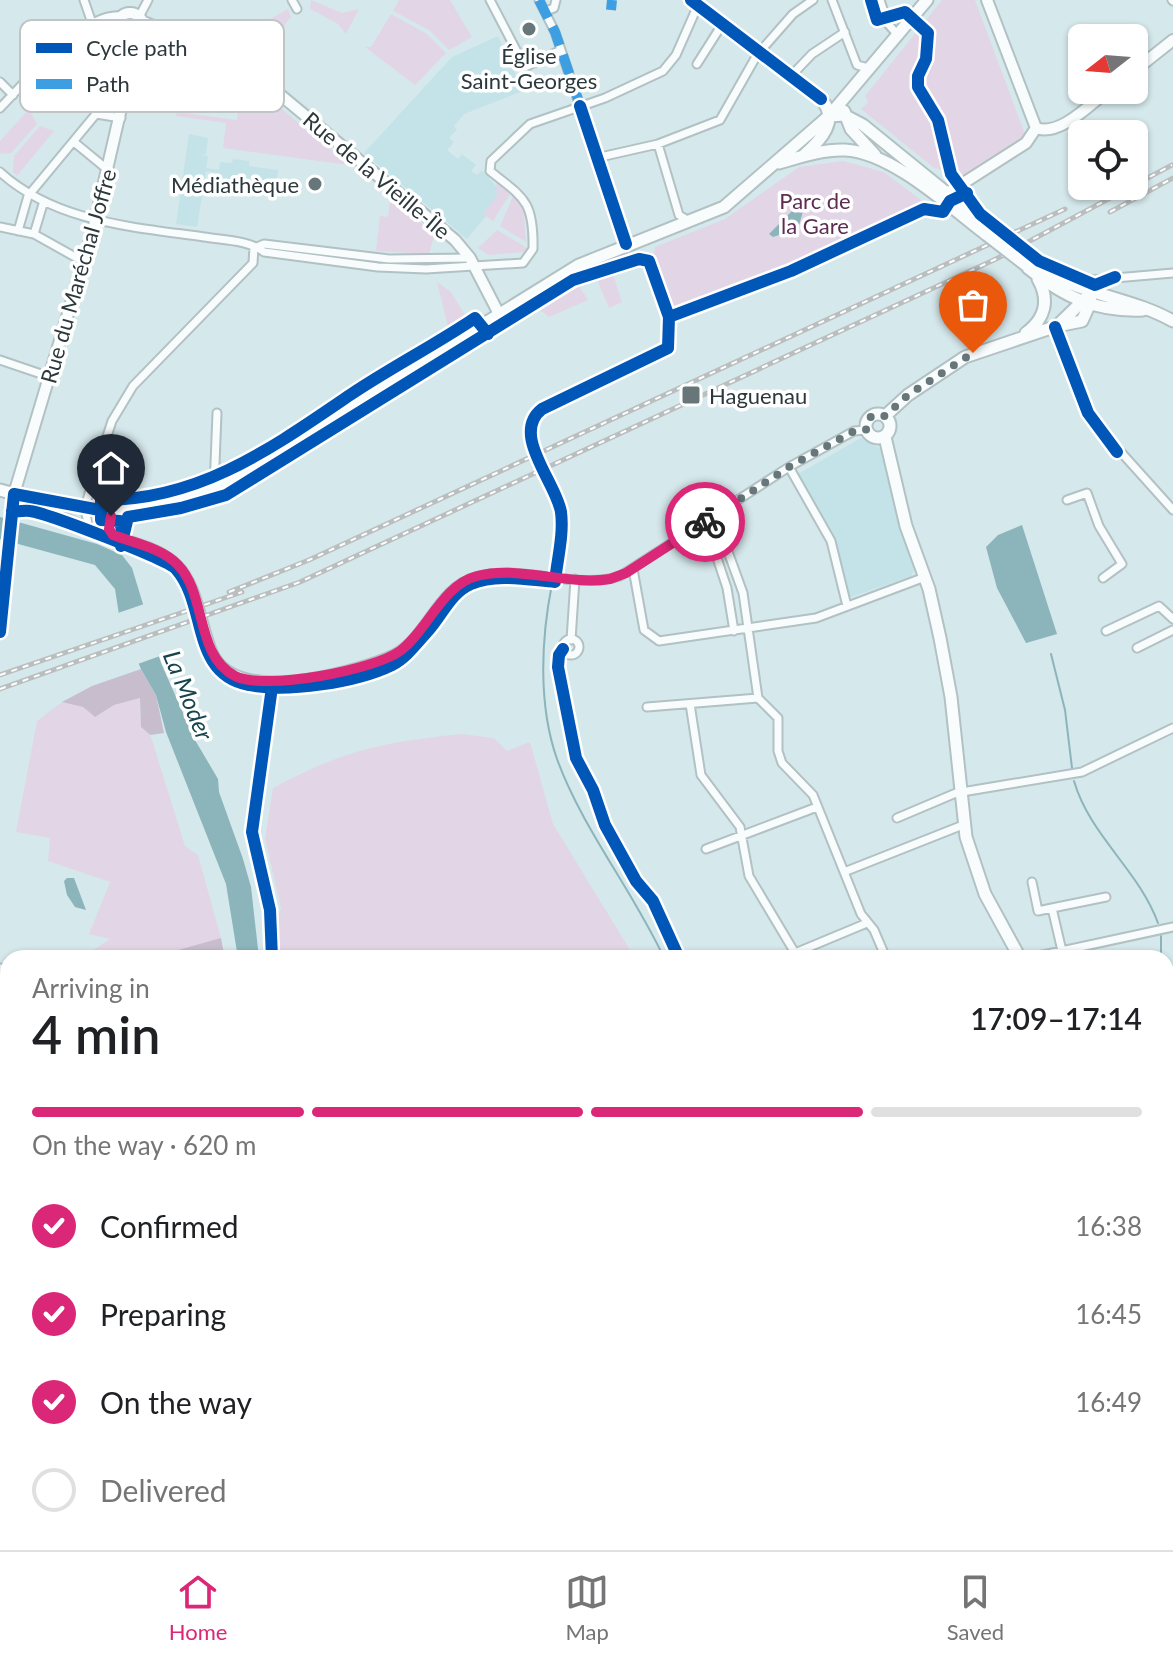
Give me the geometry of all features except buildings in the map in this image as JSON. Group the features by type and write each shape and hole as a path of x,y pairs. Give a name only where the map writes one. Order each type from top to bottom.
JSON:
{"main road":[{"path":"0,490 30,499 120,511 175,503 214,489 301,439 579,265 724,207 829,116 927,0"},
{"path":"850,93 844,115 854,133 878,158"},
{"path":"804,156 824,134 829,116 821,99"},
{"path":"829,116 844,115 863,125 949,192 991,234"},
{"path":"778,163 846,150 878,158 991,234 1048,284 1085,304 1148,310"},
{"path":"1030,266 1091,293"},
{"path":"1011,341 1030,331 1044,309 1042,286 1030,266"},
{"path":"1048,284 1091,293 1173,321"},
{"path":"885,437 874,438 866,430 867,420 873,415 885,416 908,395 965,357 1056,327 1085,304 1091,293"},
{"path":"885,416 890,426 885,437 906,526 925,577 951,697 963,825 985,894 1016,950"},
{"path":"0,632 3,572 8,555 14,494"}],"street":[{"path":"84,0 91,20"},
{"path":"97,20 106,15 132,13 140,19 148,0"},
{"path":"292,0 297,9"},
{"path":"490,0 525,67 561,50"},
{"path":"539,0 561,50 626,244"},
{"path":"546,11 554,8 556,0"},
{"path":"596,158 658,144 720,120 760,51 793,14 813,0"},
{"path":"832,0 857,65 864,69 870,67"},
{"path":"880,0 888,24 897,34"},
{"path":"987,0 1036,128"},
{"path":"0,172 28,196 43,204 96,219 256,247 264,244 389,259 523,263 533,249 527,201 490,171 491,161 527,125 663,71 676,55 695,2 821,99"},
{"path":"122,16 122,20"},
{"path":"697,64 723,23"},
{"path":"791,76 812,54 845,32"},
{"path":"1148,60 1173,40"},
{"path":"0,82 13,95"},
{"path":"0,108 20,88"},
{"name":"Rue de la Vieille-Île","path":"284,100 445,231 472,263 499,314"},
{"path":"1036,128 1057,128 1090,104"},
{"name":"Rue du Maréchal Joffre","path":"14,494 84,262 122,112"},
{"path":"18,231 28,196 98,113 121,118"},
{"path":"891,165 914,175 941,193 949,192 1026,143 1036,128"},
{"path":"74,142 108,170"},
{"path":"658,144 678,211 691,221"},
{"path":"34,234 43,204"},
{"path":"0,227 34,234 84,262"},
{"path":"91,527 85,508 112,421 133,386 253,263 256,247"},
{"path":"1069,282 1173,273"},
{"path":"1091,293 1097,283 1115,277"},
{"path":"1056,327 1088,413 1117,452 1173,510"},
{"path":"0,360 50,377"},
{"path":"214,489 217,413"},
{"path":"30,499 91,527 164,554 178,565 189,581 216,657 234,675 256,681 332,673 389,657 427,624 452,590 475,577 513,574 610,579 633,569 789,467 854,431 866,430"},
{"path":"789,467 831,541 847,606"},
{"path":"1067,500 1087,493 1099,526 1122,564 1103,578"},
{"path":"113,535 110,520 120,511"},
{"path":"715,516 737,575 758,698 778,718 778,751 782,763 813,795 844,872 883,950"},
{"path":"705,522 724,579 734,631"},
{"path":"633,569 644,630 659,641 816,618 925,577"},
{"path":"724,579 737,575"},
{"path":"571,640 575,579"},
{"path":"1106,631 1159,606 1173,619"},
{"path":"1137,648 1173,630"},
{"path":"647,707 758,698"},
{"path":"690,704 701,775 744,835 749,876 793,950"},
{"path":"897,818 959,793 1082,772 1173,728"},
{"path":"706,849 817,807"},
{"path":"844,872 963,825"},
{"path":"1032,882 1038,911 1106,897"},
{"path":"1052,908 1062,950"},
{"path":"802,950 867,923"},
{"path":"1067,950 1173,927"}],"shaded area":[{"path":"498,36 523,91 464,114 454,126 457,130 449,138 454,142 447,150 458,159 462,154 476,165 471,171 477,175 482,170 500,191 496,204 467,239 364,153 452,57"},
{"path":"189,134 208,138 206,154 202,155 208,156 206,168 219,170 220,162 232,163 233,159 249,161 249,166 278,170 276,188 247,184 246,188 229,186 229,182 218,180 219,173 206,171 197,227 176,224"},
{"path":"798,205 803,211 798,229 773,237 769,234"},
{"path":"861,438 881,449 914,570 911,576 848,598 838,551 798,474"},
{"path":"0,517 97,544 122,555 132,568 161,663 195,740 218,779 219,792 251,887 258,950 237,950 226,884 166,732 156,695 120,621 115,589 95,565 0,539"},
{"path":"1022,525 1057,634 1026,643 997,588 986,547 998,535"},
{"path":"141,669 156,695 164,733 150,735 141,727 140,698 114,705 95,717 83,707 62,702 92,686"},
{"path":"74,878 86,910 75,907 67,895 64,881"},
{"path":"221,938 223,950 178,950"}],"green space":[{"path":"311,0 342,13 359,9 346,34 338,24 310,9"},
{"path":"399,0 450,0 472,37 449,50 429,30 393,11"},
{"path":"942,0 975,0 1026,137 961,177 933,167 861,109 868,102 865,96"},
{"path":"288,9 291,17 284,26 284,20 270,19"},
{"path":"391,14 427,34 446,53 415,85 365,47 371,47"},
{"path":"284,111 349,165 223,148 226,123 176,116 176,112 237,120 238,112"},
{"path":"26,112 31,112 37,124 11,153 0,154 0,141"},
{"path":"40,126 54,131 17,176 13,172 14,156"},
{"name":"Parc de la Gare","path":"843,161 884,172 934,210 728,304 725,297 674,309 654,255 655,247 725,219 799,167"},
{"path":"496,182 511,193 493,221 483,214 497,196"},
{"path":"514,194 524,212 526,242 500,226"},
{"path":"390,199 435,234 429,254 376,251 380,216 388,217"},
{"path":"497,230 527,248 525,252 489,255 478,248"},
{"path":"611,268 622,302 609,308 595,275"},
{"path":"576,281 588,300 549,317 535,306"},
{"path":"437,282 451,292 465,315 463,322 449,331"},
{"path":"140,698 141,727 151,737 185,846 198,855 221,938 183,950 93,950 110,939 89,934 110,882 48,861 50,838 16,832 37,721 62,702 83,707 95,717 114,705"},
{"path":"462,734 494,738 507,751 530,742 553,824 630,950 275,950 273,931 281,908 265,839 273,788 343,756 409,740"}],"pier":[{"path":"147,603 163,655 135,665 115,614"}],"waterway":[{"path":"552,584 545,627 543,672 547,717 557,759 580,810 660,950"},
{"path":"1051,654 1065,710 1072,768"},
{"path":"1074,781 1091,819 1139,886 1158,923"},
{"path":"1161,936 1161,950"}],"railway":[{"path":"0,689 300,582 996,259 1172,165"},
{"path":"1110,212 1173,178"},
{"path":"229,592 309,560 1065,209"},
{"path":"0,675 242,592"}],"marked path":[{"path":"539,0 555,32 582,111"},
{"path":"611,10 612,0"}],"cycle path":[{"path":"691,0 821,99"},
{"path":"871,0 877,20 905,12 928,33 926,59 918,76 918,87 938,120 951,174 980,214 1039,261 1095,285 1115,277"},
{"path":"580,106 626,244"},
{"path":"669,317 791,271 924,209 943,212 950,201 967,193"},
{"path":"12,511 30,511 59,520 106,537 130,547 176,569 193,601 208,653 217,667 230,678 249,685 282,688 322,684 377,671 406,655 452,599 471,584 502,578 555,582 561,512 533,445 533,419 542,409 668,348 669,317 649,261 639,259 573,280 226,495 181,508 128,517 121,546"},
{"path":"117,539 122,531 120,521 101,520 101,500 137,498 170,491 233,468 475,318 488,334"},
{"path":"1055,327 1088,413 1117,452"},
{"path":"0,632 14,494 100,510"},
{"path":"563,649 558,667 576,758 593,790 605,825 636,881 653,901 675,950"},
{"path":"272,687 252,832 270,910 272,950"}],"way so far":[{"path":"705,522 836,440 854,431 866,430 867,420 873,415 885,416 908,395 973,353"}],"place":[{"name":"Église Saint-Georges","path":"529,29"},
{"name":"Médiathèque","path":"315,184"},
{"name":"Haguenau","path":"691,395"}],"route":[{"path":"111,516 109,529 113,535 164,554 181,568 189,581 216,657 234,675 256,681 332,673 389,657 400,651 427,624 452,590 470,578 495,574 597,581 610,579 626,573 705,522"}],"water label":[{"name":"La Moder","path":"189,695"}]}
